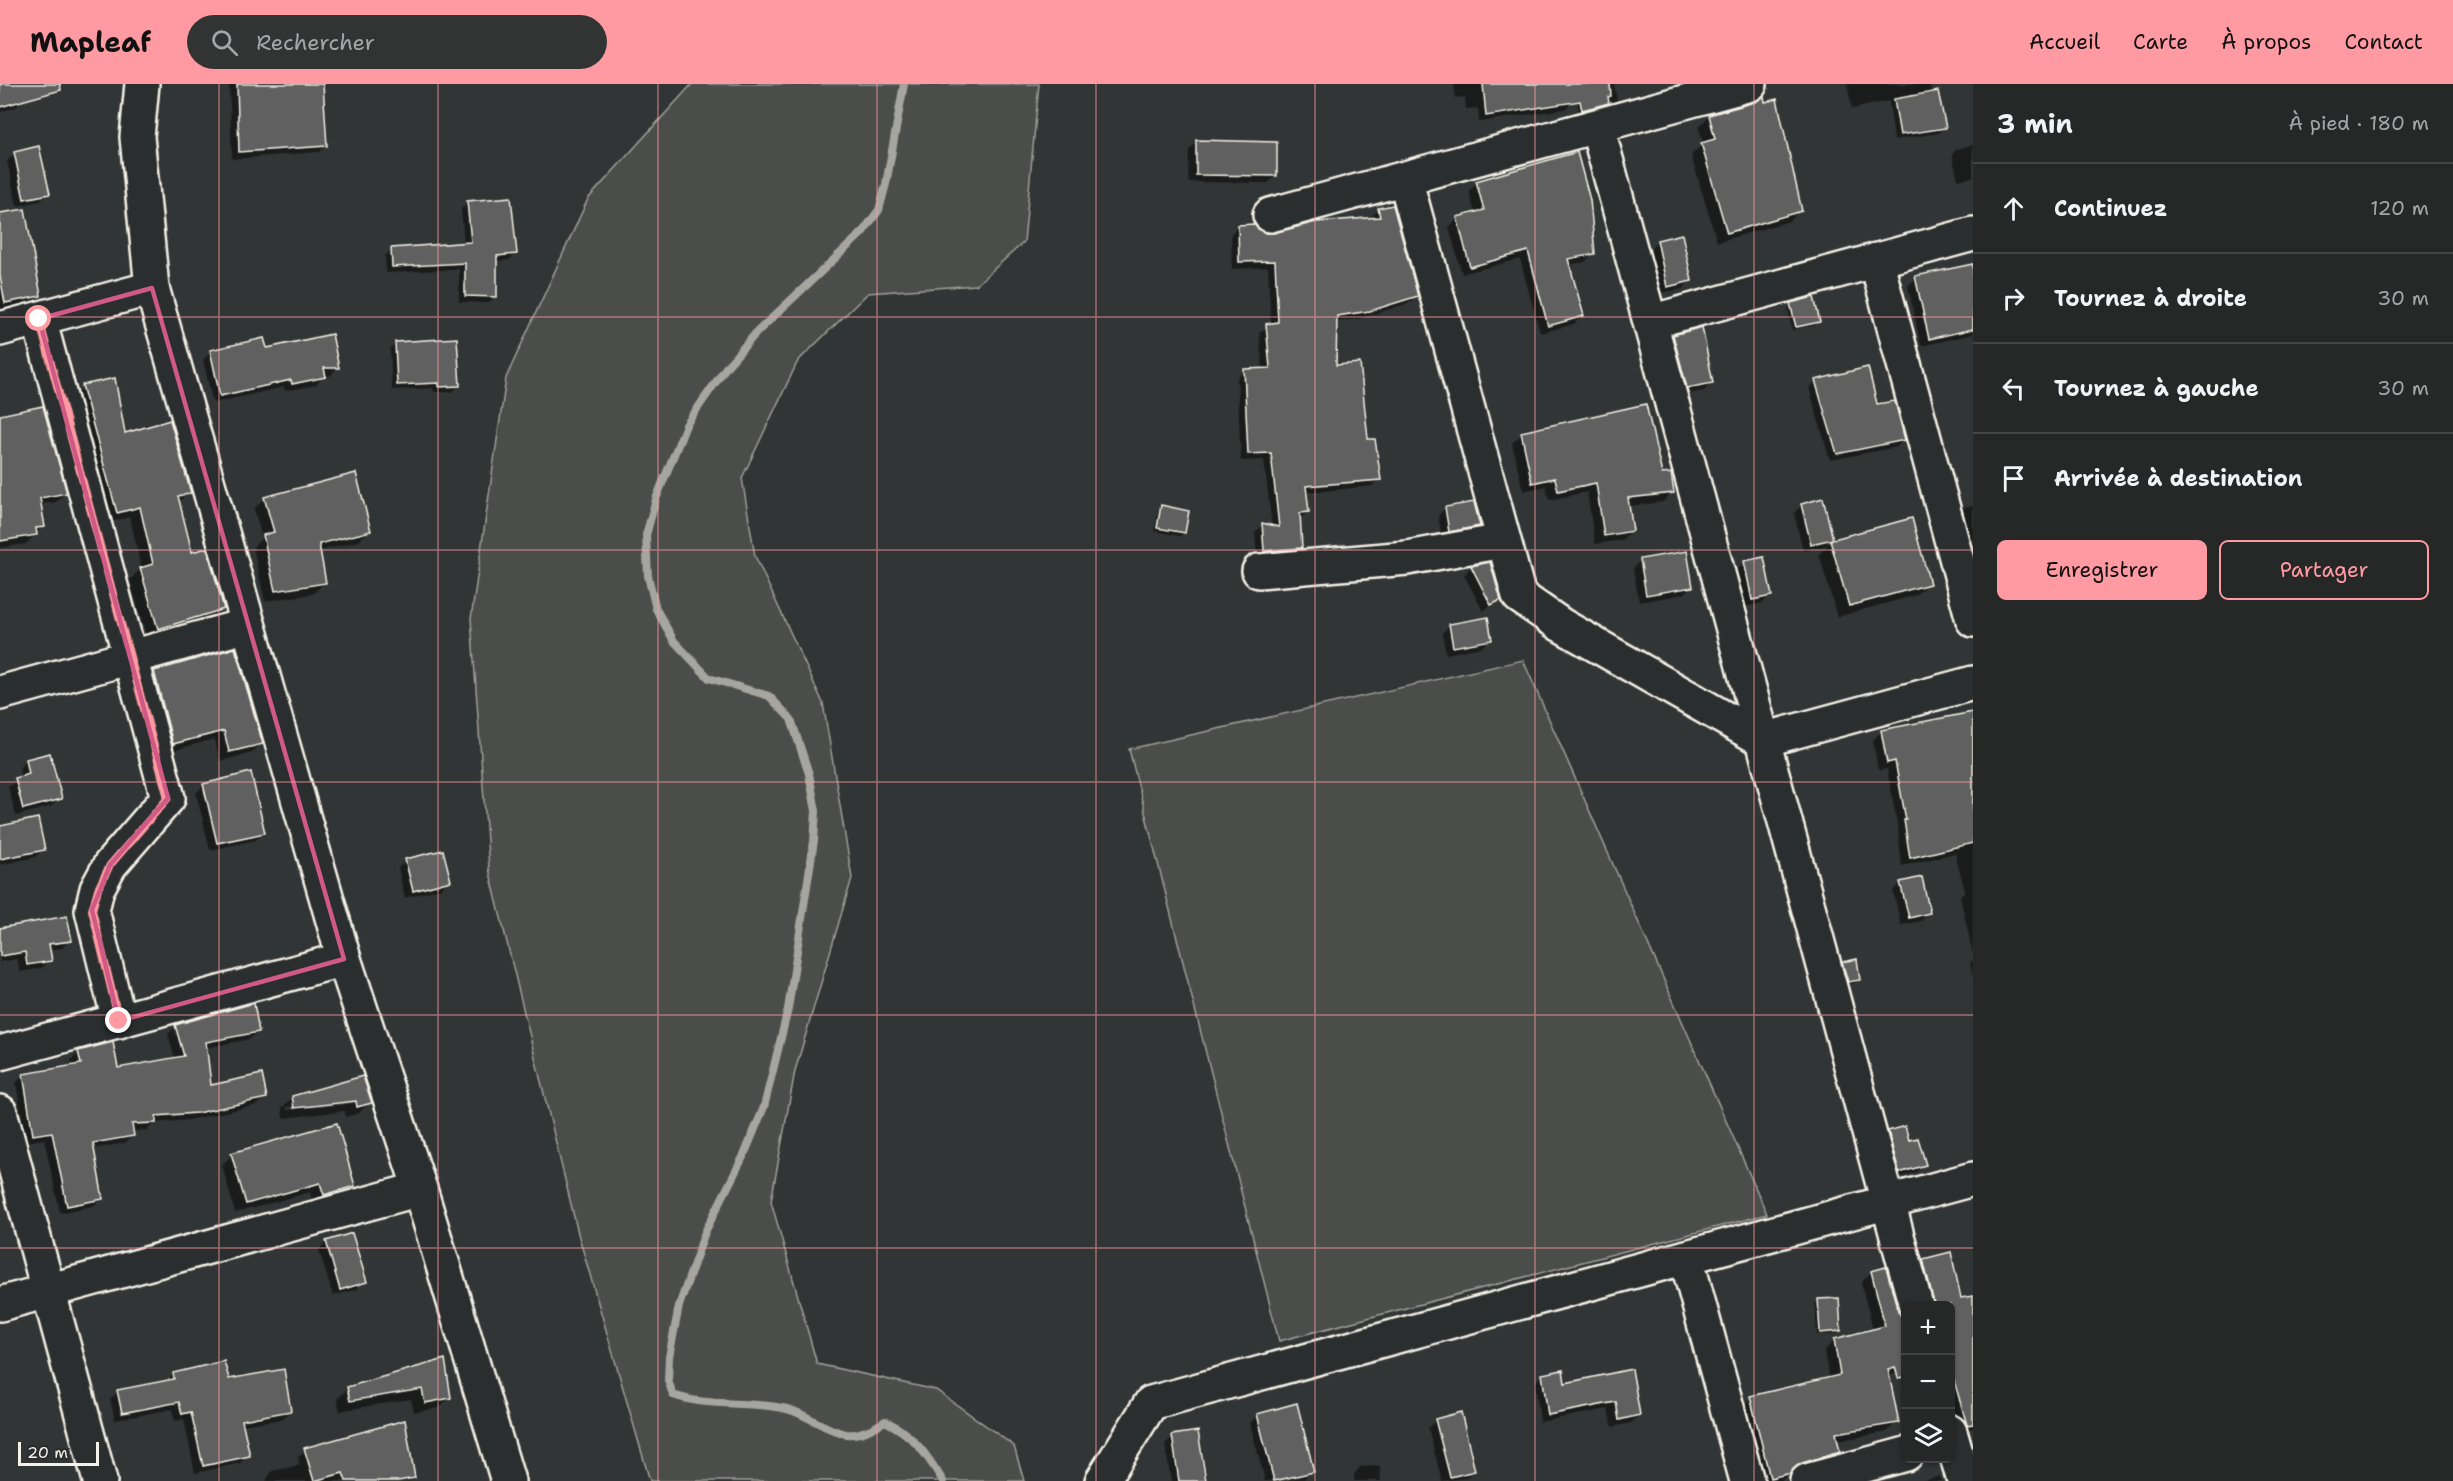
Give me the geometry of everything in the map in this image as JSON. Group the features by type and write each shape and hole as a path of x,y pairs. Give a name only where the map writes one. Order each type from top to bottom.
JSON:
{"street":[{"path":"142,84 137,137 152,288 344,959 420,1189 508,1481"},
{"path":"1270,215 1750,84"},
{"path":"1597,126 1915,1301"},
{"path":"1405,178 1519,596 1561,625 1763,740 1973,683"},
{"path":"1650,322 1973,234"},
{"path":"1876,260 1973,620"},
{"path":"0,329 152,288"},
{"path":"39,319 168,798 110,865 98,889 92,910 119,1021"},
{"path":"1259,571 1407,558 1503,541"},
{"path":"0,693 248,625"},
{"path":"0,1053 344,959"},
{"path":"0,1112 100,1481"},
{"path":"1102,1481 1151,1403 1973,1179"},
{"path":"0,1304 420,1189"},
{"path":"1686,1257 1747,1481"},
{"path":"1957,1438 1964,1481"},
{"path":"1808,1481 1901,1455"}],"highlighted area":[{"path":"152,288 344,959 119,1021 92,910 110,865 168,798 39,319"}],"shaded area":[{"path":"692,84 1039,84 1024,242 976,285 868,293 798,361 742,478 755,556 823,703 852,878 795,1071 771,1201 817,1364 936,1390 1014,1446 1024,1481 650,1481 579,1237 489,869 471,619 506,378 588,199"},
{"path":"1523,660 1767,1214 1279,1341 1129,749"}],"building":[{"path":"0,84 60,84 61,90 0,107"},
{"path":"237,84 323,84 327,146 239,152"},
{"path":"1483,84 1610,84 1611,96 1608,97 1609,103 1582,110 1580,101 1486,116"},
{"path":"1938,91 1946,128 1900,135 1894,99"},
{"path":"1764,96 1765,102 1777,99 1802,211 1727,233 1701,143 1715,139 1709,115 1755,102"},
{"path":"1196,140 1277,142 1277,176 1196,175"},
{"path":"39,146 50,194 24,199 14,152"},
{"path":"1577,152 1590,200 1595,254 1568,259 1584,316 1548,326 1528,251 1470,267 1457,217 1484,210 1476,181"},
{"path":"511,197 517,254 497,256 497,297 465,296 465,263 392,267 391,248 471,242 467,201"},
{"path":"1393,205 1418,296 1370,311 1337,316 1336,365 1360,363 1368,439 1375,439 1381,480 1306,486 1309,512 1300,513 1302,548 1264,551 1262,523 1279,527 1271,453 1248,454 1244,369 1270,368 1266,324 1278,322 1275,261 1239,262 1238,225 1254,224 1265,233 1274,233 1316,222 1380,217 1378,208"},
{"path":"25,209 41,296 5,303 0,276 0,213"},
{"path":"1682,234 1692,281 1667,287 1657,240"},
{"path":"1973,264 1973,329 1929,339 1915,276"},
{"path":"1814,297 1820,322 1796,327 1790,303"},
{"path":"1702,327 1713,383 1687,388 1673,335"},
{"path":"332,334 339,368 324,368 326,377 292,384 291,380 220,396 210,350 264,338 267,348"},
{"path":"457,338 460,386 439,387 439,383 397,385 395,342"},
{"path":"1868,367 1877,404 1895,401 1905,440 1837,454 1815,380"},
{"path":"115,378 125,433 170,420 191,493 178,496 192,552 207,548 224,609 158,629 140,568 153,564 140,507 117,513 82,385"},
{"path":"1646,404 1662,474 1671,473 1674,493 1628,498 1633,531 1604,536 1596,483 1558,491 1555,478 1532,483 1521,432"},
{"path":"43,406 67,493 40,498 45,527 36,528 37,535 0,541 0,415"},
{"path":"356,473 371,531 319,544 326,583 275,591 263,535 274,532 264,497"},
{"path":"1823,498 1833,539 1811,544 1801,504"},
{"path":"1474,502 1480,526 1449,532 1445,507"},
{"path":"1161,505 1189,511 1185,533 1157,528"},
{"path":"1912,518 1930,584 1849,606 1830,540"},
{"path":"1687,551 1693,587 1646,595 1640,559"},
{"path":"1764,557 1772,596 1752,600 1744,561"},
{"path":"1490,562 1501,600 1491,605 1471,566"},
{"path":"1488,617 1492,640 1453,647 1449,624"},
{"path":"235,648 263,744 229,752 224,731 173,744 154,671"},
{"path":"1973,712 1973,843 1910,858 1904,820 1906,820 1895,761 1887,763 1881,730"},
{"path":"50,753 62,799 23,809 15,778 29,774 26,759"},
{"path":"251,772 265,833 217,843 203,784"},
{"path":"38,818 45,850 0,859 0,826"},
{"path":"443,850 451,881 413,891 405,859"},
{"path":"1922,877 1930,913 1909,918 1900,882"},
{"path":"67,916 72,941 49,944 52,961 27,965 25,952 0,956 0,928"},
{"path":"1857,959 1860,980 1848,982 1842,962"},
{"path":"254,1003 259,1032 206,1042 211,1085 262,1074 267,1098 197,1113 156,1116 156,1123 132,1124 134,1136 93,1143 103,1199 67,1206 52,1132 33,1135 23,1074 81,1064 78,1051 113,1042 118,1068 184,1056 175,1025"},
{"path":"363,1076 372,1103 357,1107 356,1101 294,1108 292,1096"},
{"path":"337,1123 355,1186 324,1195 320,1183 246,1204 231,1153"},
{"path":"1905,1126 1909,1140 1918,1138 1926,1165 1899,1173 1888,1131"},
{"path":"352,1233 367,1282 340,1290 326,1241"},
{"path":"1951,1252 1961,1298 1973,1296 1973,1424 1967,1425 1955,1384 1955,1301 1933,1301 1923,1259"},
{"path":"1886,1267 1901,1315 1901,1378 1898,1378 1895,1367 1888,1369 1899,1423 1836,1433 1840,1452 1802,1463 1791,1473 1770,1478 1750,1396 1840,1375 1834,1339 1885,1326 1871,1271"},
{"path":"1839,1298 1841,1331 1820,1333 1818,1299"},
{"path":"445,1359 451,1398 425,1403 422,1389 350,1401 347,1387"},
{"path":"224,1361 229,1379 284,1369 291,1411 242,1420 250,1456 203,1466 191,1412 182,1414 179,1402 122,1413 117,1390 174,1379 173,1373"},
{"path":"1632,1369 1640,1415 1619,1420 1616,1402 1548,1415 1542,1374 1563,1370 1565,1383"},
{"path":"1297,1403 1314,1472 1274,1481 1257,1414"},
{"path":"1461,1412 1475,1471 1450,1477 1435,1419"},
{"path":"405,1420 415,1478 398,1481 346,1481 343,1473 314,1481 304,1448"},
{"path":"1198,1431 1206,1481 1179,1481 1172,1435"}],"waterway":[{"path":"904,84 886,184 879,210 862,233 757,332 727,366 686,425 656,499 646,535 648,576 656,609 674,641 709,678 769,696 791,719 809,774 816,811 814,841 788,1009 764,1107 745,1153 705,1232 679,1306 669,1357 668,1380 673,1395 715,1403 773,1406 787,1409 846,1434 862,1433 885,1421 904,1432 918,1446 943,1481"}],"route":[{"path":"39,319 168,798 110,865 98,889 92,910 119,1021"}]}
